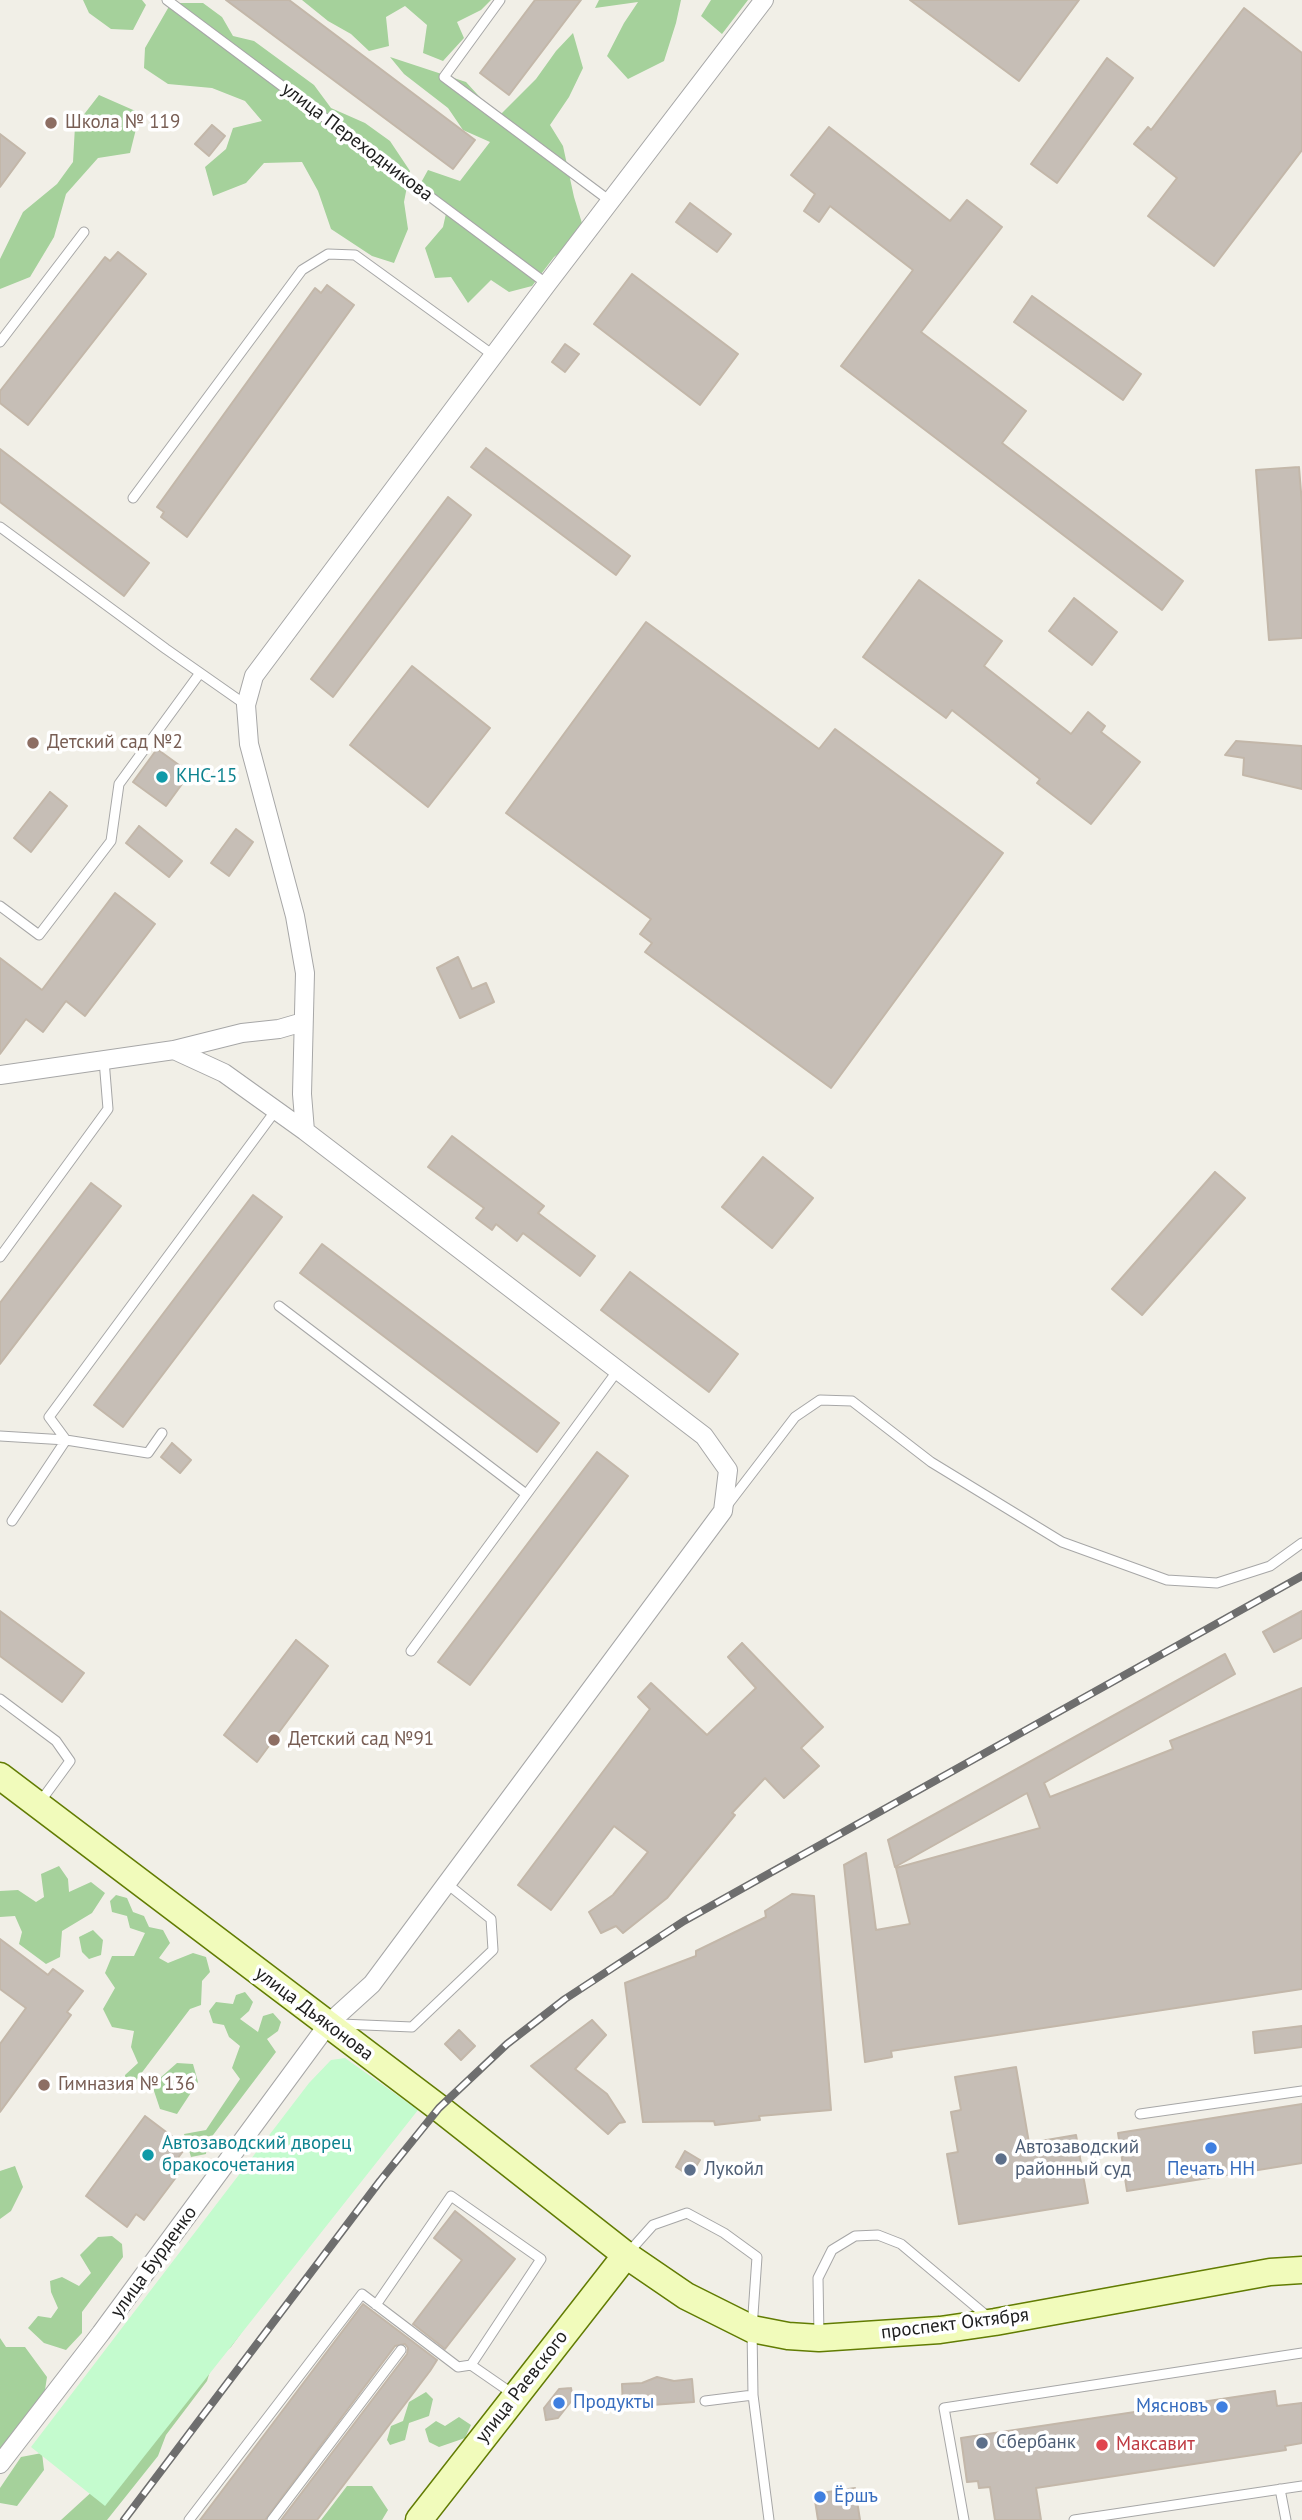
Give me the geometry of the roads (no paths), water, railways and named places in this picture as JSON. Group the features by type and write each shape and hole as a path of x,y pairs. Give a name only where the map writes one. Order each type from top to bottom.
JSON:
{"main road":[{"name":"улица Дьяконова","path":"0,1776 328,2023 626,2255"},
{"name":"проспект Октября","path":"626,2255 686,2296 752,2329 788,2336 819,2338 940,2330 1270,2272 1302,2270"},
{"name":"улица Раевского","path":"419,2520 626,2255"}],"street":[{"path":"305,1131 305,973 299,939 249,744 246,705 254,676 547,284 764,0"},
{"path":"0,1075 174,1050 237,1034 275,1030 303,1022"},
{"path":"275,1030 295,1033 304,1048"},
{"path":"235,1081 228,1063 229,1045 237,1034"},
{"path":"174,1050 224,1073 305,1131 704,1436 729,1470 723,1511"},
{"path":"269,1105 284,1098 294,1089 303,1074"},
{"name":"улица Бурденко","path":"0,2464 94,2343 328,2023 372,1984 723,1511"}],"lane":[{"name":"улица Переходникова","path":"167,0 547,284"},
{"path":"500,0 444,76 610,201"},
{"path":"0,342 84,232"},
{"path":"133,498 302,270 328,254 355,255 494,355"},
{"path":"0,527 246,705"},
{"path":"0,906 39,935 111,841 119,784 200,673"},
{"path":"0,1257 108,1110 104,1060"},
{"path":"66,1440 49,1418 269,1105"},
{"path":"279,1306 526,1494"},
{"path":"411,1651 618,1370"},
{"path":"723,1511 795,1417 820,1400 852,1401 931,1462 1062,1542 1167,1580 1217,1583 1270,1566 1302,1543"},
{"path":"0,1436 66,1440 148,1453 162,1433"},
{"path":"12,1521 66,1440"},
{"path":"0,1699 56,1741 70,1761 38,1805"},
{"path":"328,2023 412,2027 493,1950 491,1919 446,1883"},
{"path":"1140,2114 1302,2091"},
{"path":"376,2305 451,2196 541,2259 471,2365"},
{"path":"626,2255 653,2225 687,2213 724,2233 757,2257 752,2329 753,2395 769,2520"},
{"path":"819,2338 818,2278 832,2250 855,2236 878,2235 901,2244 995,2322"},
{"path":"189,2520 362,2294 458,2367 471,2365 514,2395"},
{"path":"272,2520 401,2350"},
{"path":"964,2520 944,2408 1302,2353"},
{"path":"705,2402 753,2395"},
{"path":"1074,2520 1302,2486"},
{"path":"1280,2489 1286,2520"}],"railway":[{"path":"124,2520 380,2181 439,2108 507,2044 565,1999 684,1921 1302,1576"}],"place":[{"name":"Школа № 119","path":"51,123"},
{"name":"Детский сад №2","path":"33,743"},
{"name":"КНС-15","path":"162,777"},
{"name":"Детский сад №91","path":"274,1740"},
{"name":"Гимназия № 136","path":"44,2085"},
{"name":"Печать НН","path":"1211,2148"},
{"name":"Автозаводский дворец бракосочетания","path":"148,2155"},
{"name":"Автозаводский районный суд","path":"1001,2159"},
{"name":"Лукойл","path":"690,2170"},
{"name":"Продукты","path":"559,2403"},
{"name":"Мясновъ","path":"1222,2407"},
{"name":"Сбербанк","path":"982,2443"},
{"name":"Максавит","path":"1102,2445"},
{"name":"Ёршъ","path":"820,2497"}]}
